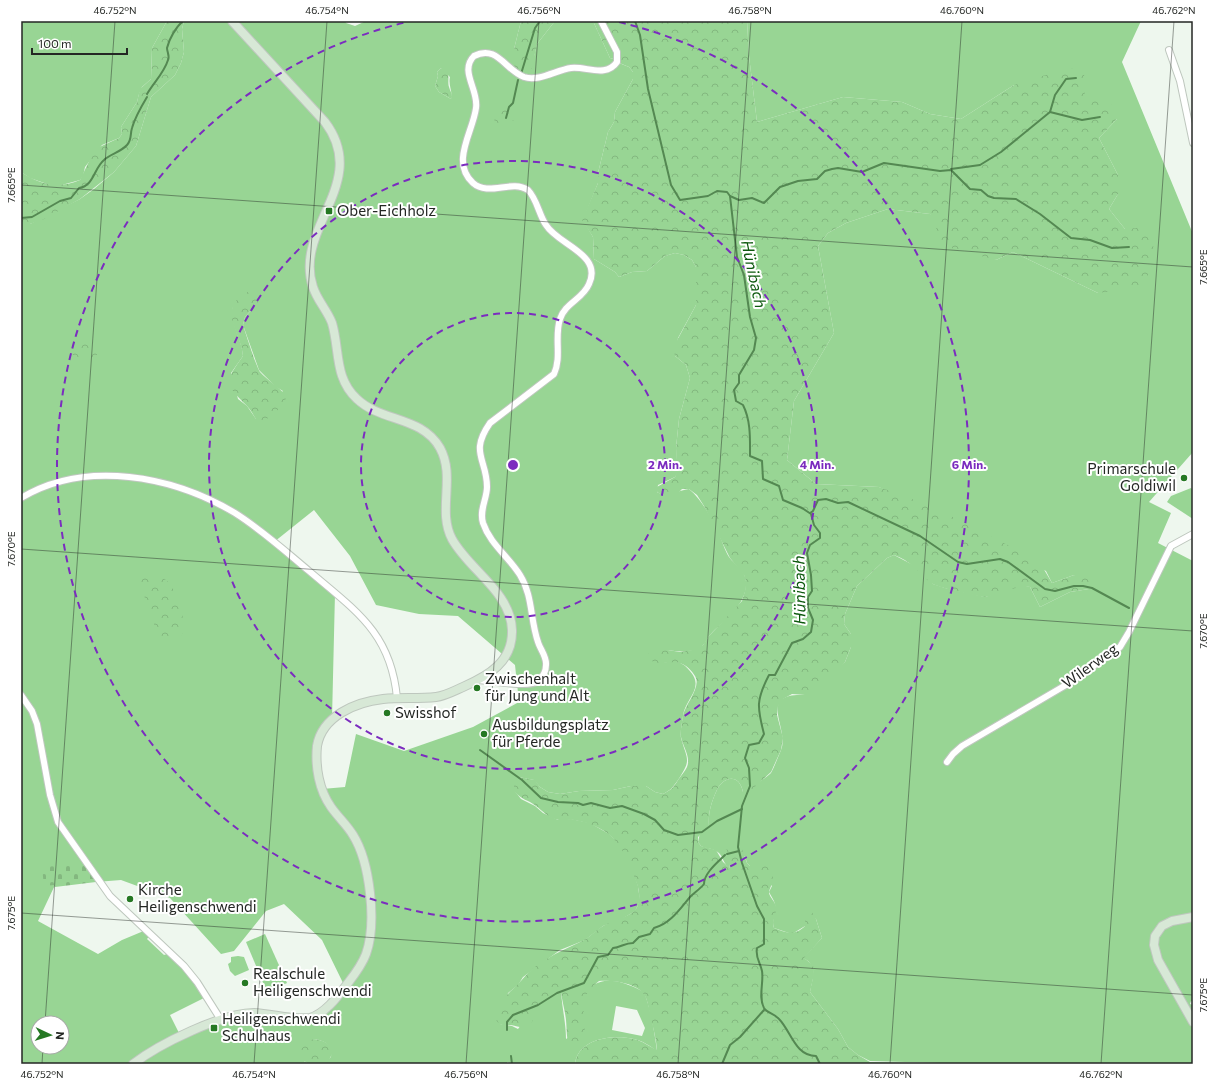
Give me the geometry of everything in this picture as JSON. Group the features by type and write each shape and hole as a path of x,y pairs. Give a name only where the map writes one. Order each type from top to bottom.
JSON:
{"street":[{"path":"133,1064 158,1048 233,1016 255,1013 306,1018 313,1017 329,1005 363,962 370,940 371,922 365,867 361,852 353,835 332,808 322,789 317,766 317,746 319,737 324,728 339,714 365,702 397,698 444,696 478,680 495,669 504,659 511,642 512,625 508,610 503,601 454,543 449,531 447,518 447,469 442,451 435,441 420,427 364,405 349,390 340,372 330,320 315,294 311,280 311,255 340,172 340,154 337,143 325,122 232,21"},
{"path":"478,680 527,684 539,680 544,673 546,660 538,642 527,590 520,574 493,542 483,522 482,510 487,487 481,461 480,444 486,429 496,418 554,374 557,365 556,335 559,320 567,307 587,289 591,276 588,263 582,253 557,237 545,225 528,190 518,186 484,188 472,182 466,174 462,162 463,153 476,105 475,92 468,71 469,65 474,56 488,52 497,56 516,74 528,78 541,77 572,68 599,71 608,69 617,62 617,52 601,21"},
{"path":"1169,50 1180,81 1193,143"},
{"path":"21,498 44,487 66,480 91,476 111,476 140,479 168,485 193,493 222,506 248,522 272,540 367,623 386,650 395,679 397,698"},
{"name":"Wilerweg","path":"947,762 962,746 1072,682 1120,647 1129,632 1171,546 1193,534"},
{"path":"21,695 32,711 37,724 48,783 57,819 115,900 184,966 197,982 221,1020"},
{"path":"1193,917 1172,921 1162,926 1156,933 1154,945 1158,960 1193,1022"}],"green space":[{"path":"21,21 167,21 152,48 151,79 142,87 137,102 121,127 122,134 119,138 102,145 85,167 83,176 80,180 58,186 50,185 30,178 21,172"},
{"path":"167,21 184,21 182,29 184,52 181,63 175,75 151,97 136,146 114,172 80,199 44,219 30,224 21,224 21,172 43,183 57,185 72,183 80,180 95,149 119,138 122,134 121,127 137,102 140,89 151,79 152,48"},
{"path":"184,21 345,21 346,23 355,26 366,21 521,21 514,49 514,71 534,56 537,44 555,21 593,21 610,58 629,67 633,72 633,79 615,112 614,122 608,132 598,173 598,183 583,220 593,237 594,259 615,272 619,277 632,272 647,271 665,256 675,253 684,255 692,260 696,267 696,305 678,338 675,356 686,365 690,378 679,419 676,448 678,472 675,477 658,485 657,492 665,495 689,489 694,493 709,515 729,557 744,574 746,590 739,605 710,635 700,648 691,651 668,650 659,663 675,662 686,666 694,676 696,682 695,688 683,716 681,730 681,738 687,763 678,780 670,790 663,794 655,792 646,786 631,786 613,790 579,791 560,794 548,792 540,787 534,780 519,777 514,790 521,799 535,806 543,813 558,820 571,819 590,823 609,834 622,847 630,862 638,886 640,901 635,911 622,919 603,926 585,940 560,950 523,977 518,985 508,993 500,1024 512,1026 518,1029 536,1005 561,991 566,1039 584,1027 582,1008 587,991 596,984 616,981 643,992 648,1002 657,1051 637,1040 616,1037 589,1043 578,1055 575,1064 516,1064 507,1062 507,1064 324,1064 331,1057 329,1046 324,1042 313,1039 304,1061 309,1064 21,1064 21,224 30,224 80,199 114,172 136,146 151,97 175,75 181,63 184,52 182,29","holes":["441,68 450,77 451,99 439,92 435,86 438,76 437,72","255,306 245,317 243,325 259,370 276,387 283,391 256,419 247,406 238,399 231,373 243,356 241,344 233,320 233,307","314,510 350,556 376,605 419,614 458,616 515,665 519,702 473,727 404,751 356,734 345,787 322,789 319,737 332,719 335,593 274,542","84,864 96,882 121,880 170,898 221,954 234,951 266,911 284,904 322,940 345,987 310,1018 233,1016 181,1037 170,1015 206,997 170,953 164,955 147,939 151,934 146,930 122,940 98,954 38,921 55,885","616,1006 637,1010 645,1028 642,1036 612,1030"]},
{"path":"521,21 555,21 537,44 530,76 514,72 514,49"},
{"path":"593,21 747,21 749,56 757,122 843,97 902,102 930,114 961,119 1014,85 1068,68 1084,71 1085,98 1116,106 1117,119 1099,138 1118,175 1118,194 1109,209 1125,229 1147,227 1156,255 1143,287 1098,293 1013,252 996,260 944,246 930,214 888,209 846,223 828,233 818,246 834,333 794,401 787,460 816,484 879,487 931,506 1039,561 1052,583 1074,575 1092,580 1089,589 1070,592 1040,607 1030,587 1018,587 985,597 975,595 935,585 900,557 894,555 887,558 857,586 845,614 844,624 851,634 851,647 845,662 827,683 816,692 805,695 792,694 783,699 778,706 777,715 783,738 781,750 771,772 747,794 743,792 738,781 734,779 726,780 722,783 711,804 709,826 698,837 698,842 701,846 716,850 723,862 730,868 725,850 738,847 742,849 747,863 750,866 765,865 771,869 773,877 769,893 776,907 773,923 774,928 790,933 798,931 805,926 805,909 810,909 816,919 822,938 804,958 813,965 814,974 810,992 838,1029 848,1047 870,1062 975,1064 575,1064 578,1055 589,1043 607,1038 616,1037 634,1039 657,1050 648,1003 643,993 632,986 611,981 599,981 586,995 583,1007 585,1019 584,1035 578,1047 570,1048 567,1037 566,1016 561,992 536,1005 537,1014 532,1022 527,1026 520,1027 503,1025 497,1020 497,1011 502,1001 531,970 550,957 584,940 603,926 630,914 636,909 639,903 638,887 627,860 616,841 599,828 588,823 552,818 517,794 514,791 514,784 519,777 535,780 540,787 548,792 560,794 579,791 613,790 631,786 646,786 655,792 663,794 672,788 687,767 688,763 681,737 681,730 684,711 695,690 697,680 689,668 676,662 658,663 652,661 648,657 649,652 668,650 680,652 692,650 703,645 709,636 742,601 746,581 744,575 730,558 697,495 689,489 682,489 676,495 664,495 658,493 655,488 675,477 677,472 676,448 679,419 690,378 686,365 675,356 673,348 696,305 696,267 692,260 684,255 675,253 665,256 647,271 632,272 619,277 615,272 594,259 593,237 582,220 598,183 598,173 608,132 614,122 615,112 633,79 633,72 629,67 610,58"},
{"path":"747,21 1141,21 1122,62 1193,234 1193,452 1149,502 1171,513 1158,543 1193,561 1193,1002 1191,1001 1190,1004 1193,1005 1193,1064 975,1064 870,1061 858,1055 848,1047 838,1029 810,992 813,968 808,961 803,958 822,938 816,919 806,913 805,926 792,934 774,928 773,923 775,904 769,892 772,886 754,866 750,866 747,863 745,856 729,864 730,868 726,865 721,855 717,851 701,846 698,842 700,833 709,826 711,804 722,783 726,780 734,779 738,781 743,792 771,773 781,750 783,741 778,714 778,706 781,700 790,696 804,695 845,662 851,647 851,634 844,624 845,614 857,586 887,558 894,555 915,566 933,584 985,597 1021,585 1030,587 1040,607 1070,592 1089,589 1074,575 1052,583 1046,571 879,487 816,484 787,460 794,401 834,333 818,246 828,233 846,223 888,209 930,214 996,260 1013,252 1098,293 1125,229 1109,209 1118,194 1118,175 1099,138 1117,119 1014,85 961,119 930,114 902,102 843,97 757,122 749,56"},
{"path":"441,68 448,74 449,87 452,96 451,99 439,92 435,86 438,76 437,72"},
{"path":"509,101 513,101 511,113 514,120 497,123 494,120 496,111"},
{"path":"247,292 252,293 258,302 245,317 243,325 256,363 260,372 287,397 280,408 262,423 258,422 249,408 234,392 229,382 232,372 243,356 233,322 233,306 238,299"},
{"path":"87,339 95,342 97,355 90,360 75,358 71,352 74,344 78,341"},
{"path":"1191,488 1193,490 1193,519 1167,502 1171,496"},
{"path":"145,575 161,577 170,584 174,590 180,604 184,626 183,632 178,640 167,639 157,633 139,581"},
{"path":"84,864 96,882 55,887 54,885 44,886 42,867"},
{"path":"265,934 287,983 267,992 246,942"},
{"path":"231,957 244,957 249,970 235,976 230,971 228,964 231,962"},
{"path":"313,1039 323,1041 330,1046 332,1053 327,1063 309,1064 304,1061 301,1049"}],"waterway":[{"path":"147,94 166,65 169,58 167,48 169,41 175,30 183,21"},
{"path":"521,74 535,28 540,21"},
{"name":"Hünibach","path":"635,21 640,35 648,89 671,185 680,200 708,196 717,191 727,192 730,196 737,257 744,275 750,317 756,338 754,350 739,375 739,383 734,390 736,401 743,405 746,411 750,430 750,456 762,461 763,479 779,486 783,500 802,508 811,514 814,525 820,533 820,538 810,545 807,553 812,591 808,597 808,608 813,620 811,632 803,639 792,643 775,675 769,675 760,698 759,710 764,734 759,743 749,745 745,758 749,768 750,786 742,806 738,847 757,906 764,919 764,944 757,948 757,957 762,971 762,1004 765,1010 777,1017 783,1024 798,1047 803,1052 816,1056 820,1064"},
{"path":"951,169 980,165 1001,152 1050,112 1055,95 1066,79 1076,78"},
{"path":"506,118 509,107 513,103 518,80"},
{"path":"21,218 32,217 60,201 71,198 79,188 88,184 101,163 129,143 135,120 147,97"},
{"path":"1050,112 1082,120 1100,117"},
{"path":"730,196 739,200 752,198 764,203 780,187 798,181 817,179 825,171 838,168 862,172 884,163 940,171 951,170 970,189 981,190 988,196 994,198 1016,199 1040,214 1071,238 1090,240 1112,248 1129,247"},
{"path":"810,513 813,511 818,500 826,499 838,503 848,502 920,536 958,562 967,564 1000,559 1008,562 1045,589 1055,591 1074,586 1092,588 1129,608"},
{"path":"480,750 522,780 541,798 583,805 591,803 610,808 622,806 644,814 655,820 664,830 678,835 702,832 717,821 742,809"},
{"path":"727,854 739,851"},
{"path":"507,1030 507,1022 513,1015 538,1005 557,993 584,983 598,957 608,955 613,948 633,943 639,937 650,934 654,928 670,920 690,897 701,888 704,884 706,876 715,864 725,855"},
{"path":"722,1064 730,1045 740,1037 764,1010"},
{"path":"511,1056 512,1064"}],"place":[{"name":"Ober-Eichholz","path":"329,211"},
{"name":"Primarschule Goldiwil","path":"1184,478"},
{"name":"Zwischenhalt für Jung und Alt","path":"477,688"},
{"name":"Swisshof","path":"387,713"},
{"name":"Ausbildungsplatz für Pferde","path":"484,734"},
{"name":"Kirche Heiligenschwendi","path":"130,899"},
{"name":"Realschule Heiligenschwendi","path":"245,983"},
{"name":"Heiligenschwendi Schulhaus","path":"214,1028"}]}
